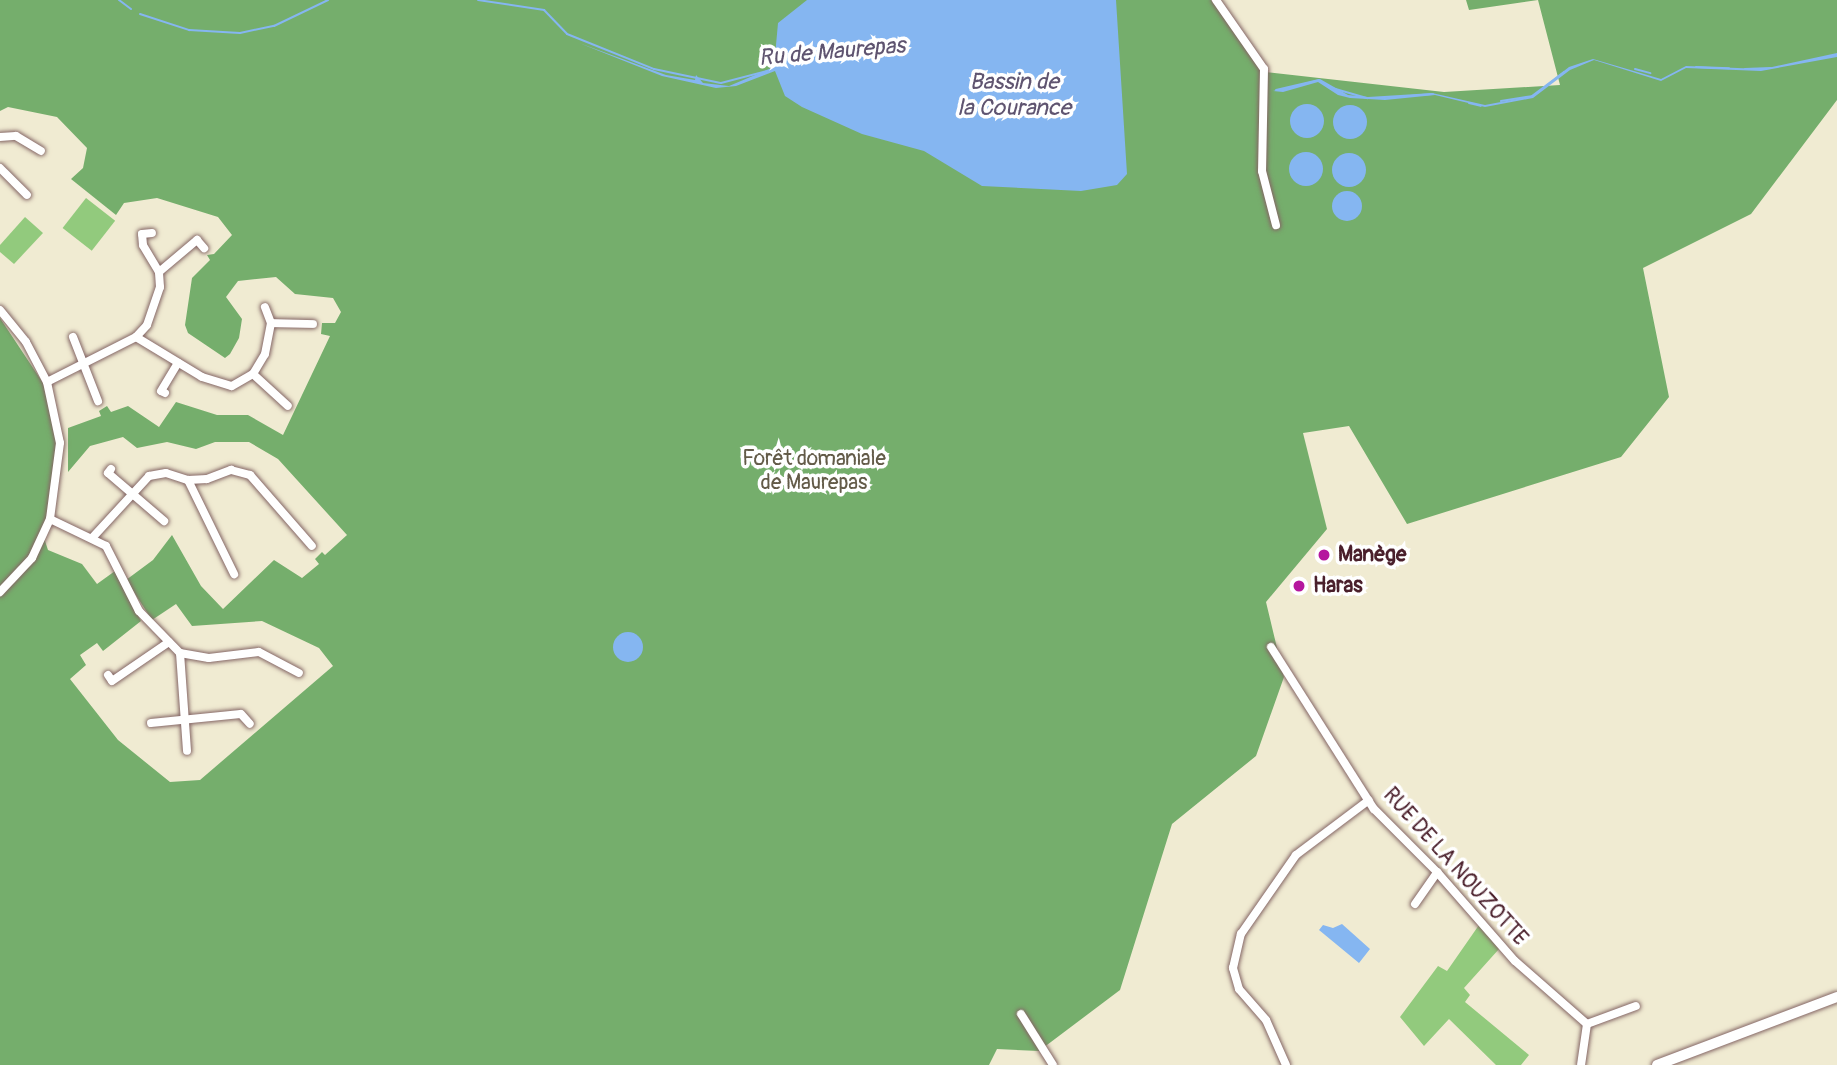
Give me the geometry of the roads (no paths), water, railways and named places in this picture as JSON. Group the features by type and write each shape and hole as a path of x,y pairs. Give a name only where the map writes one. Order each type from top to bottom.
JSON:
{"street":[{"path":"1216,0 1264,69 1262,171 1276,225"},
{"path":"0,138 16,136 41,151"},
{"path":"0,169 27,195"},
{"path":"47,382 136,337 156,309 159,272 143,245 142,234 152,233"},
{"path":"159,272 197,240 204,248"},
{"path":"136,337 178,363 232,386 253,374 265,354 271,323 265,307"},
{"path":"0,310 26,342 47,382 60,443 51,519 32,558 0,592"},
{"path":"271,323 313,324"},
{"path":"73,337 98,401"},
{"path":"165,393 161,391 178,363"},
{"path":"253,374 288,406"},
{"path":"111,470 108,472 164,521"},
{"path":"93,537 131,492 156,474 188,480 207,479 231,470 250,475 312,546"},
{"path":"198,494 207,479"},
{"path":"188,480 198,494 223,559 234,574"},
{"path":"51,519 93,537 114,556 139,611 180,653 209,657 259,652 299,673"},
{"path":"108,675 112,681 169,642"},
{"name":"RUE DE LA NOUZOTTE","path":"1271,647 1370,800 1515,961 1587,1024"},
{"path":"180,653 187,716 187,751"},
{"path":"151,723 187,716 241,714 250,724"},
{"path":"1286,1065 1266,1020 1239,989 1233,968 1241,934 1296,855 1370,800"},
{"path":"1415,904 1437,872"},
{"path":"1657,1065 1837,997"},
{"path":"1581,1065 1587,1024 1636,1006"},
{"path":"1021,1014 1053,1065"}],"water":[{"name":"Bassin de la Courance","path":"807,0 1116,0 1127,174 1117,185 1081,191 982,186 924,151 862,134 802,107 785,96 775,71 736,86 716,88 662,76 579,43 666,75 695,80 696,75 703,83 729,86 774,67 778,23"},
{"path":"1837,53 1837,57 1761,71 1686,68 1661,81 1594,60 1570,70 1533,98 1485,107 1435,95 1385,100 1350,98 1338,95 1318,82 1283,92 1273,91 1320,79 1348,95 1378,98 1432,93 1485,105 1532,96 1569,67 1593,59 1661,79 1686,66 1763,69"},
{"path":"1307,104 1319,109 1324,121 1319,133 1307,138 1295,133 1290,121 1295,109"},
{"path":"1350,105 1362,110 1367,122 1362,134 1350,139 1338,134 1333,122 1338,110"},
{"path":"1306,152 1318,157 1323,169 1318,181 1306,186 1294,181 1289,169 1294,157"},
{"path":"1349,153 1361,158 1366,170 1361,182 1349,187 1337,182 1332,170 1337,158"},
{"path":"1347,191 1358,195 1362,206 1358,217 1347,221 1336,217 1332,206 1336,195"},
{"path":"628,632 634,633 642,641 642,653 634,661 628,662 622,661 614,653 613,647 614,641 622,633"},
{"path":"1342,924 1370,949 1359,963 1319,930 1323,925 1333,928"}],"waterway":[{"name":"Ru de Maurepas","path":"119,0 131,9"},
{"name":"Ru de Maurepas","path":"140,14 189,30 240,33 274,26 328,0"},
{"name":"Ru de Maurepas","path":"478,0 544,10 567,34 654,69 721,83 771,70"},
{"name":"Ru de Maurepas","path":"1696,67 1729,68"},
{"name":"Ru de Maurepas","path":"1745,69 1771,68"},
{"name":"Ru de Maurepas","path":"1635,69 1650,73"},
{"name":"Ru de Maurepas","path":"1501,101 1532,96 1564,72"},
{"name":"Ru de Maurepas","path":"1276,90 1319,80"},
{"name":"Ru de Maurepas","path":"1332,88 1368,98 1433,94"},
{"name":"Ru de Maurepas","path":"1469,103 1481,106"}],"place":[{"name":"Manège","path":"1324,555"},
{"name":"Haras","path":"1299,586"}],"park label":[{"name":"Forêt domaniale de Maurepas","path":"814,471"}]}
